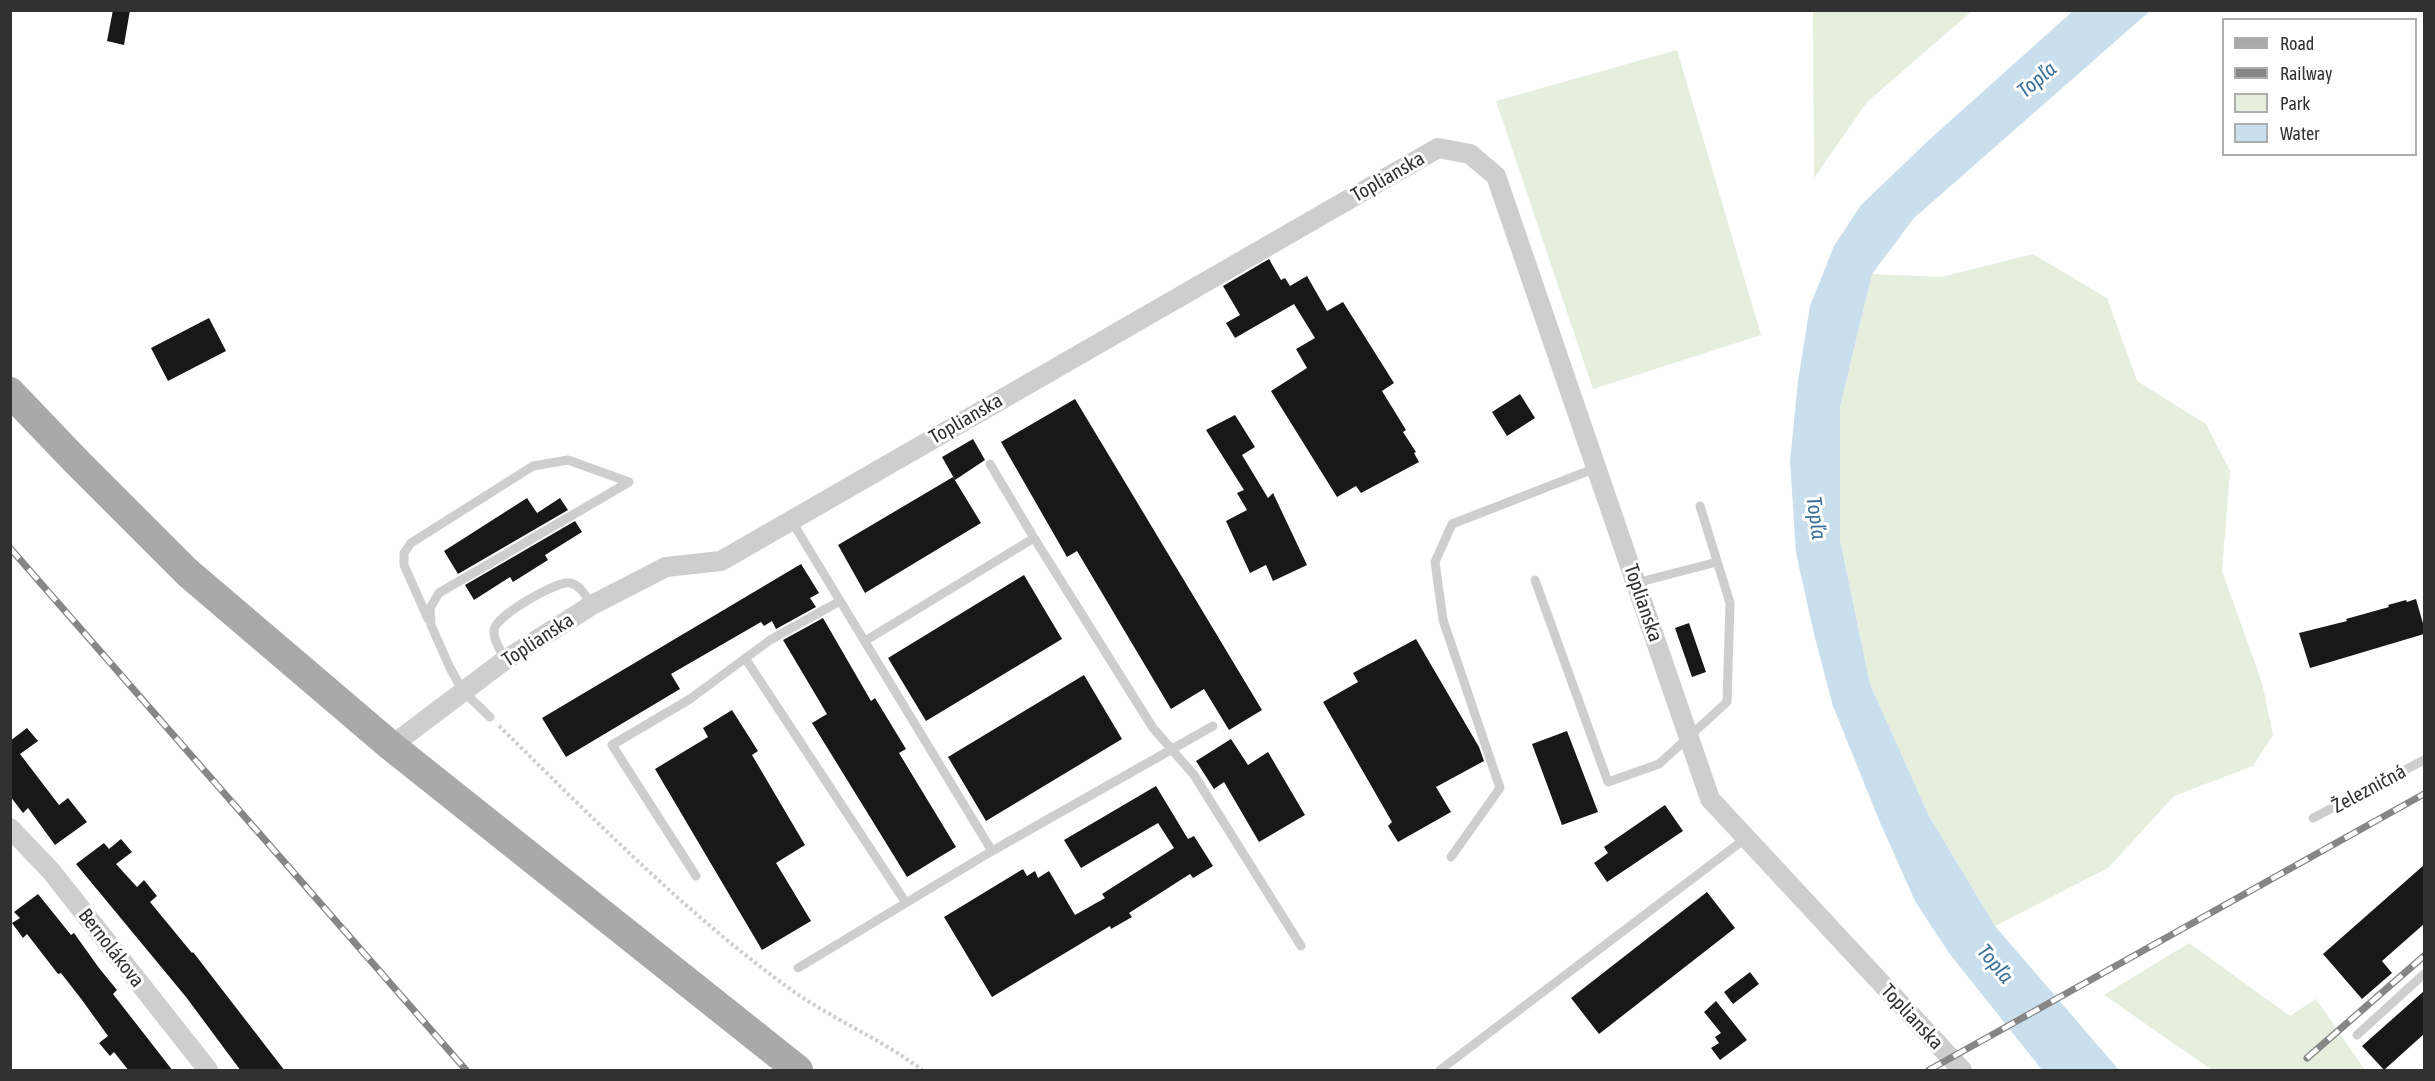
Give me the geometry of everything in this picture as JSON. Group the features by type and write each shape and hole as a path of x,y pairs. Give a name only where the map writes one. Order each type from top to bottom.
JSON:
{"main road":[{"path":"10,392 188,573 391,746 798,1071"}],"street":[{"name":"Toplianska","path":"391,746 505,660 592,605 666,567 721,561 1438,148 1470,154 1496,176 1710,799 1962,1071"},
{"name":"Bernolákova","path":"10,828 51,871 208,1071"}],"lane":[{"path":"430,625 430,608 439,593 629,482 568,460 533,466 411,543 404,553 404,565 430,625 450,668 464,691 490,717"},
{"path":"990,465 1153,728 1194,776 1301,946"},
{"path":"1451,857 1500,788 1443,620 1435,562 1452,524 1596,468"},
{"path":"1535,580 1608,782 1659,764 1726,702 1730,603 1700,506"},
{"path":"791,520 992,851"},
{"path":"864,641 1034,538"},
{"path":"1636,583 1717,562"},
{"path":"505,660 497,644 494,630 497,622 509,613 559,583 570,582 579,586 592,605"},
{"path":"696,876 612,745 690,699 770,640 840,601"},
{"path":"745,658 906,903"},
{"path":"798,968 992,851 1213,726"},
{"name":"Železničná","path":"2313,818 2424,760"},
{"path":"1440,1070 1746,838"},
{"path":"2357,1035 2424,974"}],"path":[{"path":"490,717 621,845 734,947 788,988 921,1071"}],"green space":[{"path":"1813,11 1972,11 1867,102 1814,178"},
{"path":"1677,50 1761,335 1593,389 1496,101"},
{"path":"2033,254 2107,298 2137,381 2206,424 2230,471 2222,571 2262,683 2273,735 2253,766 2174,796 2108,868 1995,926 1929,816 1870,684 1840,540 1840,407 1872,274 1942,277"},
{"path":"2189,943 2290,1016 2316,999 2365,1070 2212,1070 2104,995"}],"water":[{"name":"Topľa","path":"2073,11 2150,11 1914,218 1872,274 1840,407 1840,540 1870,684 1929,816 1995,926 2119,1070 2042,1070 1949,953 1915,901 1833,706 1796,553 1790,461 1798,381 1810,306 1834,246 1861,205 1930,139"}],"building":[{"path":"113,10 130,10 124,45 107,41"},
{"path":"1269,259 1281,280 1285,278 1290,286 1307,276 1327,311 1343,302 1394,383 1382,391 1406,430 1403,432 1416,452 1414,453 1419,462 1361,493 1356,486 1337,497 1271,391 1307,368 1296,349 1315,338 1294,304 1235,338 1226,323 1240,315 1223,286"},
{"path":"209,318 226,351 168,381 151,348"},
{"path":"1520,394 1535,418 1507,436 1492,412"},
{"path":"1075,399 1262,710 1229,730 1204,689 1171,709 1077,551 1067,557 1001,442"},
{"path":"1235,415 1255,447 1242,455 1268,498 1273,493 1307,565 1273,581 1266,565 1250,573 1226,521 1247,510 1237,493 1244,490 1206,430"},
{"path":"973,439 985,460 955,480 942,457"},
{"path":"953,477 981,523 865,593 838,545"},
{"path":"527,498 537,513 560,498 568,510 458,574 444,551"},
{"path":"575,521 582,532 545,555 548,560 513,582 510,577 474,600 465,585"},
{"path":"801,564 819,593 810,598 816,607 776,629 772,621 764,626 761,622 671,674 680,689 566,757 542,718"},
{"path":"1024,575 1062,639 926,721 888,658"},
{"path":"2416,599 2424,634 2310,668 2299,633 2347,621 2346,619 2389,607 2388,605"},
{"path":"823,618 871,701 875,698 906,749 899,753 956,847 907,877 812,723 827,714 783,640"},
{"path":"1689,623 1706,672 1692,677 1675,628"},
{"path":"1416,639 1479,747 1484,761 1436,787 1451,812 1398,842 1388,826 1392,822 1323,702 1358,682 1353,673"},
{"path":"1084,675 1122,739 986,821 948,757"},
{"path":"732,710 758,751 752,755 805,845 776,863 811,921 762,950 655,769 708,737 703,728"},
{"path":"27,728 38,741 20,754 59,805 68,798 87,822 55,845 28,808 23,813 10,796 10,741"},
{"path":"1567,731 1598,812 1562,825 1532,744"},
{"path":"1231,739 1248,765 1268,752 1305,815 1259,842 1224,782 1214,789 1196,761"},
{"path":"1156,786 1188,839 1194,836 1213,866 1193,878 1190,874 1129,913 1132,917 1111,929 1110,926 992,997 944,917 1023,869 1027,876 1035,871 1038,878 1049,871 1075,915 1105,898 1102,894 1174,848 1158,823 1081,868 1064,840"},
{"path":"1665,805 1683,831 1607,882 1594,863 1608,853 1604,847"},
{"path":"121,839 132,852 116,864 137,887 144,880 157,896 150,902 193,952 285,1071 241,1071 186,997 76,864 104,843 109,849"},
{"path":"2424,865 2424,924 2382,961 2392,973 2362,999 2323,954"},
{"path":"1707,892 1735,928 1599,1034 1571,998"},
{"path":"38,894 71,935 74,933 117,990 113,994 173,1071 129,1071 114,1052 110,1056 99,1043 108,1036 82,1000 27,934 23,938 12,923 20,918 14,912"},
{"path":"1750,972 1759,984 1733,1004 1724,992"},
{"path":"2424,991 2424,1034 2384,1070 2362,1046"},
{"path":"1716,1001 1747,1040 1720,1060 1711,1048 1719,1043 1715,1037 1721,1033 1704,1012"}],"railway":[{"path":"10,548 466,1070"},
{"path":"1929,1070 2424,794"},
{"path":"2307,1058 2424,956"}]}
